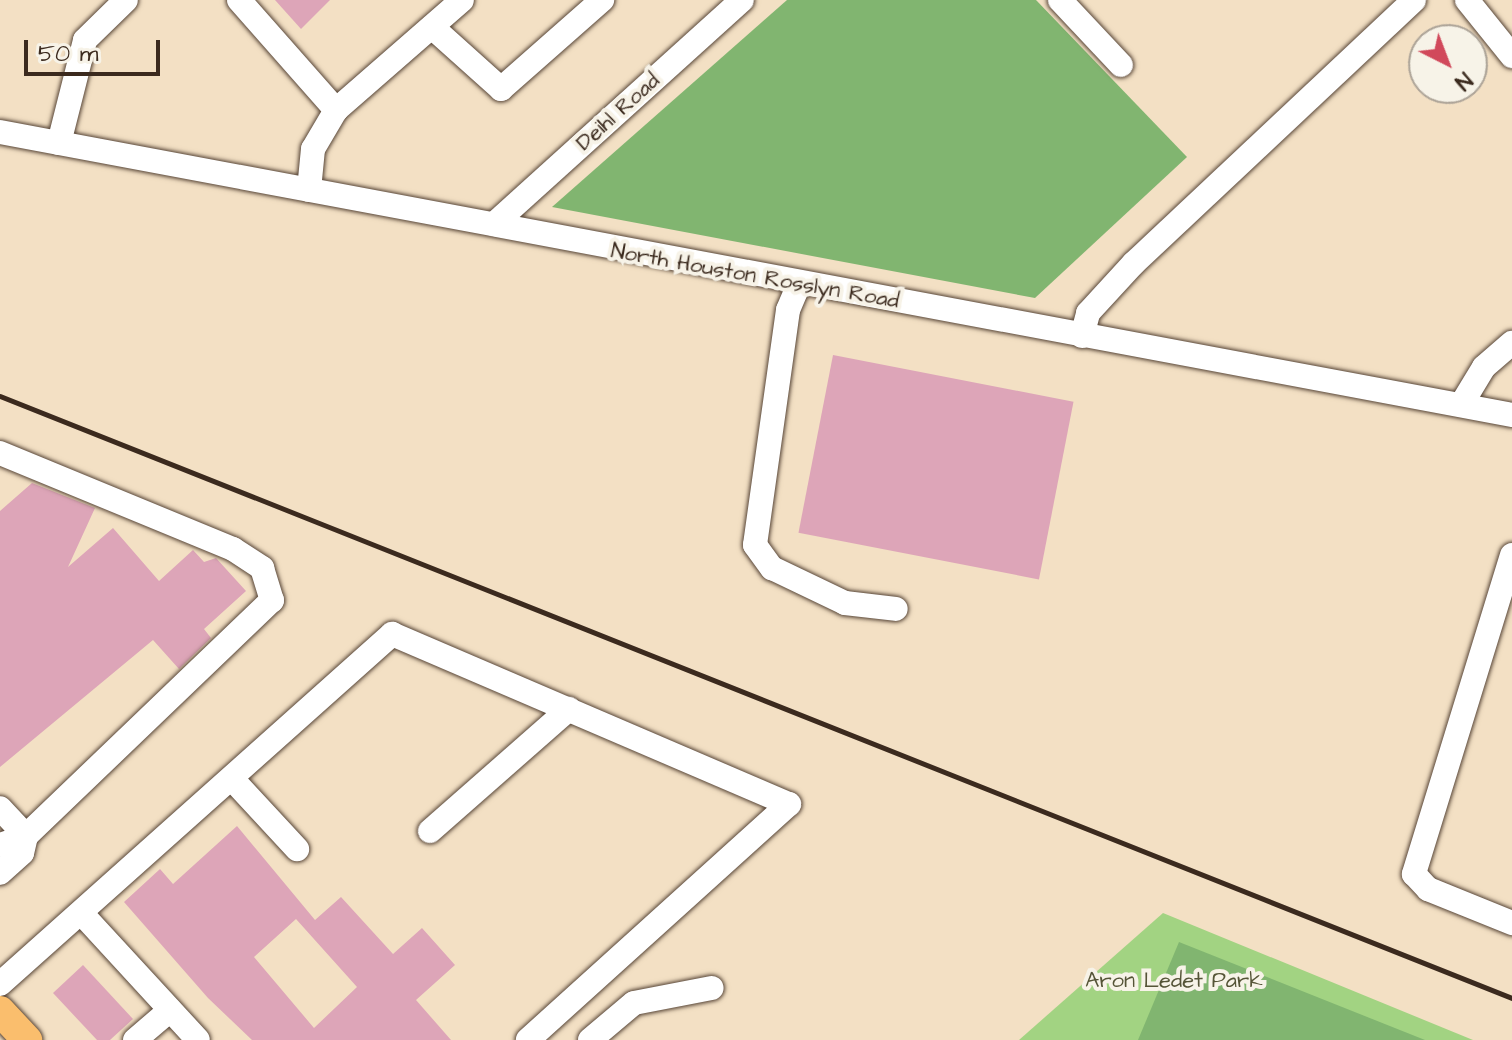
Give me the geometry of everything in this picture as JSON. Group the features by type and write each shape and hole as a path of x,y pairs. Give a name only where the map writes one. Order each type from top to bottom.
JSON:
{"main road":[{"path":"0,1011 27,1040"}],"street":[{"path":"59,143 85,40 126,0"},
{"path":"239,0 336,110"},
{"path":"309,190 313,149 336,110 462,0"},
{"name":"Deihl Road","path":"494,224 742,0"},
{"path":"1060,0 1121,65"},
{"path":"1082,336 1088,313 1134,263 1414,0"},
{"path":"1467,0 1512,56"},
{"path":"432,27 494,90 591,3"},
{"name":"North Houston Rosslyn Road","path":"0,132 799,284 1512,415"},
{"path":"799,284 788,310 755,545 772,568 845,603 896,609"},
{"path":"1461,405 1484,367 1512,343"},
{"path":"0,453 233,549 272,582 266,612 26,836 0,845"},
{"path":"1512,555 1414,874 1428,889 1512,923"},
{"path":"0,984 84,916 392,634 789,804 528,1040"},
{"path":"430,831 569,709"},
{"path":"234,781 297,849"},
{"path":"0,808 26,836"},
{"path":"0,873 22,853 26,836"},
{"path":"84,916 192,1038"},
{"path":"590,1040 634,1003 712,988"},
{"path":"135,1040 170,1010"}],"green space":[{"path":"787,0 1036,0 1187,157 1035,298 552,207"},
{"name":"Aron Ledet Park","path":"1163,913 1473,1040 1019,1040"},
{"path":"1179,942 1425,1040 1138,1040"}],"building":[{"path":"275,0 330,0 301,29"},
{"path":"833,355 1073,402 1039,579 798,533"},
{"path":"32,483 95,508 68,567 113,528 159,581 193,550 204,562 216,558 246,591 204,629 211,638 179,669 153,640 0,767 0,511"},
{"path":"237,826 315,920 341,897 393,954 422,928 455,965 416,1000 451,1040 252,1040 208,998 124,902 160,869 173,884","holes":["296,919 357,987 314,1028 254,957"]},
{"path":"83,965 133,1019 110,1040 97,1040 53,993"}],"railway":[{"path":"0,396 1512,998"}]}
